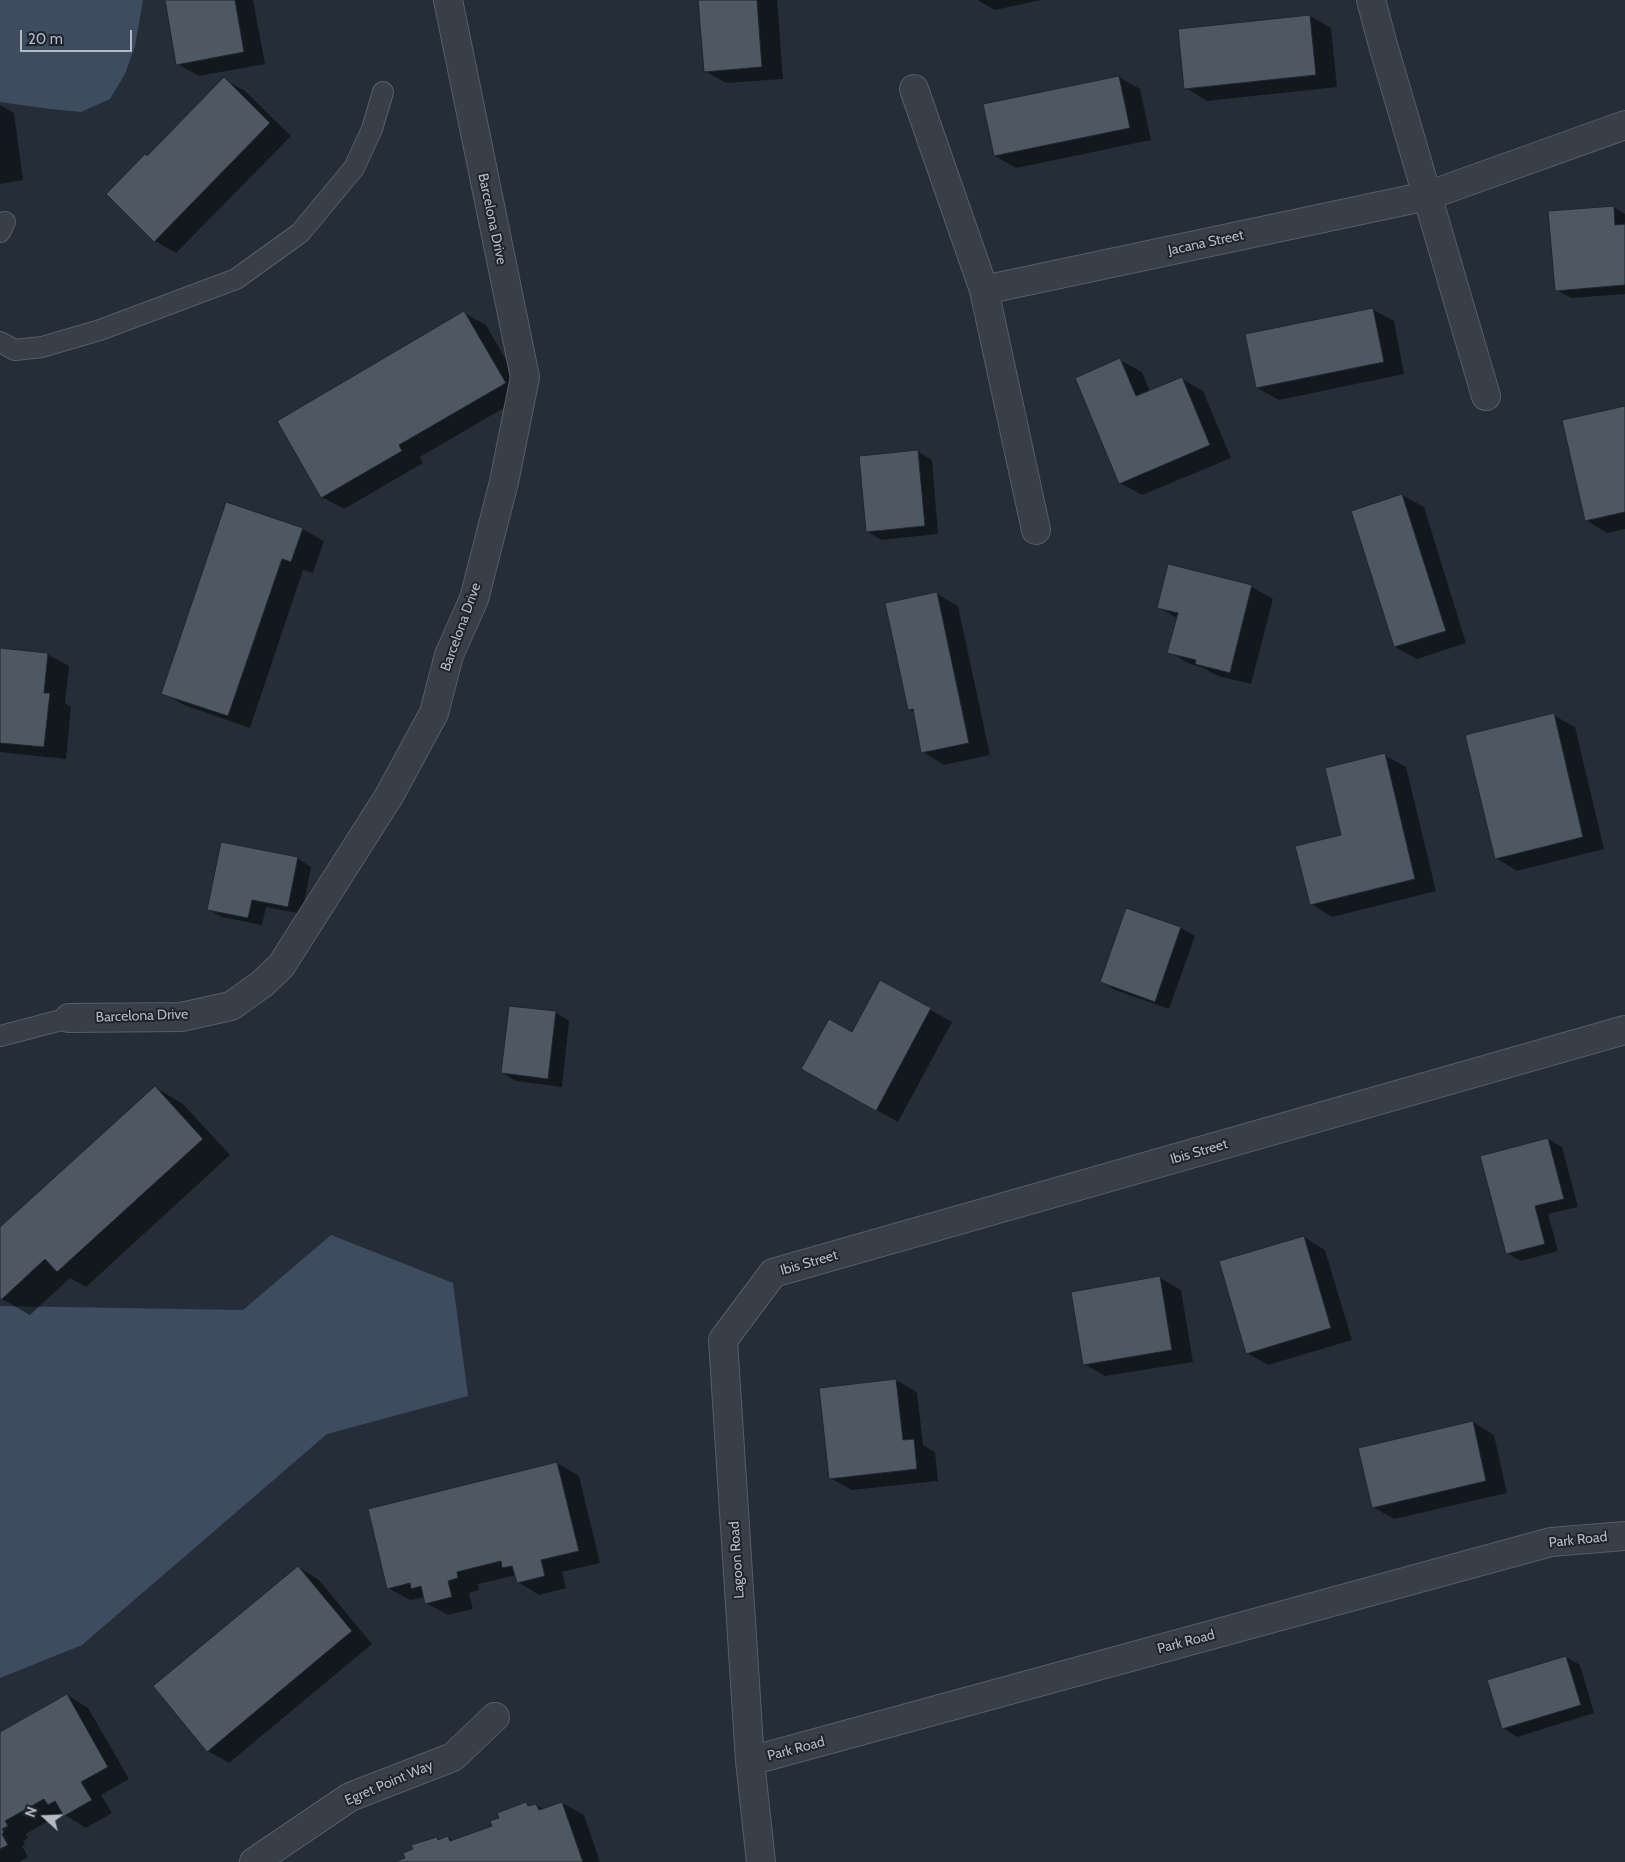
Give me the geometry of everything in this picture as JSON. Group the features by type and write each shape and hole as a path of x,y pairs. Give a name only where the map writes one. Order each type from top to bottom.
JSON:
{"street":[{"name":"Barcelona Drive","path":"68,1018 181,1016 231,1006 262,984 281,966 389,796 434,713 449,655 474,599 504,482 525,378 448,0"},
{"path":"1372,0 1383,45 1486,396"},
{"path":"914,89 984,290 1036,530"},
{"name":"Jacana Street","path":"984,290 1427,196 1625,125"},
{"name":"Ibis Street","path":"773,1273 1625,1030"},
{"name":"Lagoon Road","path":"761,1862 750,1761 723,1340 773,1273"},
{"name":"Park Road","path":"750,1761 1551,1542 1625,1536"},
{"name":"Egret Point Way","path":"254,1862 350,1797 453,1757 495,1717"}],"lane":[{"path":"0,342 15,350 42,347 100,330 236,279 300,233 354,168 372,128 383,92"},
{"path":"0,1036 68,1018"}],"water":[{"path":"0,0 143,0 135,46 125,74 110,99 81,112 0,102"},
{"path":"331,1235 453,1283 468,1396 327,1434 82,1645 0,1678 0,1306 243,1310"}],"building":[{"path":"165,0 235,0 244,52 176,65"},
{"path":"698,0 757,0 762,67 704,72"},
{"path":"1310,15 1316,75 1184,89 1178,29"},
{"path":"1119,76 1130,128 994,156 983,104"},
{"path":"224,77 270,123 154,242 106,194 145,154 147,156"},
{"path":"1614,206 1615,225 1625,224 1625,285 1555,291 1548,211"},
{"path":"1373,308 1384,362 1256,388 1245,334"},
{"path":"464,311 506,383 399,445 402,451 321,498 277,421"},
{"path":"1120,358 1136,396 1182,377 1210,445 1119,484 1075,378"},
{"path":"1625,406 1625,512 1585,521 1562,420"},
{"path":"918,450 925,526 866,532 859,456"},
{"path":"1402,494 1446,631 1394,647 1351,511"},
{"path":"226,502 303,528 291,562 282,559 228,716 161,694"},
{"path":"1168,564 1252,585 1230,673 1195,664 1196,660 1167,653 1178,613 1157,608"},
{"path":"937,592 969,743 921,753 913,709 908,710 885,603"},
{"path":"0,648 48,653 44,693 50,693 44,747 0,743"},
{"path":"1554,713 1583,837 1495,859 1465,735"},
{"path":"1385,753 1415,879 1310,905 1295,846 1341,835 1325,768"},
{"path":"221,842 298,857 288,907 252,900 248,918 207,910"},
{"path":"1126,908 1181,927 1155,1002 1100,982"},
{"path":"880,980 931,1008 876,1111 801,1069 829,1019 852,1032"},
{"path":"509,1006 556,1011 548,1079 501,1073"},
{"path":"155,1086 203,1139 57,1272 45,1259 1,1300 0,1227"},
{"path":"1548,1138 1564,1199 1535,1206 1545,1244 1506,1254 1480,1156"},
{"path":"1304,1236 1331,1328 1246,1354 1219,1261"},
{"path":"1160,1276 1172,1350 1083,1365 1071,1292"},
{"path":"896,1379 903,1440 914,1439 917,1469 829,1479 819,1388"},
{"path":"1473,1421 1486,1481 1372,1508 1358,1448"},
{"path":"557,1462 579,1551 541,1560 545,1576 517,1583 512,1566 502,1568 501,1561 457,1572 458,1578 448,1581 452,1597 425,1604 421,1586 411,1589 410,1583 387,1589 368,1509"},
{"path":"298,1566 352,1631 207,1752 153,1686"},
{"path":"1566,1656 1581,1705 1502,1729 1487,1680"},
{"path":"67,1694 108,1767 81,1782 92,1800 64,1816 55,1801 48,1805 44,1799 5,1821 8,1826 2,1829 4,1832 2,1834 8,1845 0,1849 0,1732"},
{"path":"526,1802 528,1806 536,1804 539,1810 562,1802 583,1862 394,1862 405,1858 403,1853 413,1849 411,1845 437,1837 438,1840 448,1836 450,1841 492,1826 490,1821 499,1818 497,1813"}]}
